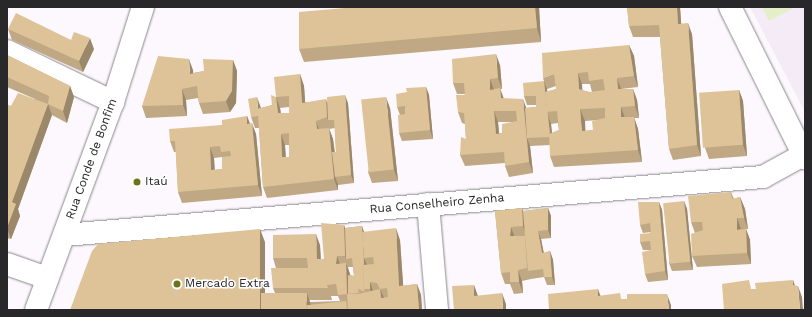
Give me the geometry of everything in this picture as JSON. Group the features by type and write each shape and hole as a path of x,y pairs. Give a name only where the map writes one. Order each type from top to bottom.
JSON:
{"street":[{"name":"Rua Conde de Bonfim","path":"36,310 113,102 143,7"},
{"path":"730,7 804,156"},
{"path":"7,51 113,102"},
{"name":"Rua Conselheiro Zenha","path":"65,235 763,177 804,156"},
{"path":"428,204 437,310"},
{"path":"7,264 47,278"}],"shaded area":[{"path":"750,7 805,7 805,112"}],"green space":[{"path":"762,7 796,7 769,21"}],"building":[{"path":"356,7 535,7 537,28 299,49 299,12"},
{"path":"627,7 677,7 678,24 688,23 697,145 669,149 659,25 629,26"},
{"path":"16,13 71,40 74,32 90,38 79,61 8,29"},
{"path":"629,45 634,76 617,78 618,89 633,89 635,106 621,107 621,117 634,117 638,150 550,156 549,134 559,130 557,111 547,112 545,92 556,89 554,74 543,78 542,53","holes":["588,72 589,81 603,79 605,90 589,92 579,89 578,73","605,108 605,118 592,121 593,130 582,131 580,109"]},
{"path":"496,54 498,78 490,79 490,90 500,88 501,98 523,99 529,162 505,166 504,152 460,155 461,137 466,139 464,113 458,112 456,95 465,95 464,83 453,83 452,59","holes":["494,111 516,111 517,121 502,124 502,133 496,134"]},
{"path":"7,55 70,86 63,111 48,104 49,96 7,77"},
{"path":"158,56 189,59 190,74 204,71 203,59 233,60 232,91 226,101 199,103 197,86 182,89 183,105 142,106"},
{"path":"300,74 302,103 326,99 327,117 316,121 317,129 329,128 334,179 263,187 258,116 251,117 248,99 257,97 258,109 272,105 271,95 276,97 274,77","holes":["289,96 289,113 278,113 276,97","289,133 289,157 282,157 281,134"]},
{"path":"544,81 550,133 549,137 527,138 525,108 536,107 536,96 524,96 523,83"},
{"path":"426,87 430,130 399,133 398,115 405,114 405,106 397,107 396,94 407,92 406,88"},
{"path":"739,90 743,145 703,148 699,93"},
{"path":"18,93 48,104 12,202 16,204 7,228 7,105 11,106"},
{"path":"345,95 351,175 335,177 332,152 336,152 334,120 328,120 327,97"},
{"path":"386,97 394,170 369,172 361,100"},
{"path":"247,116 247,124 252,123 258,185 178,192 175,141 170,141 169,129 222,125 222,120","holes":["220,146 221,152 230,151 231,156 222,157 222,169 211,170 210,147"]},
{"path":"731,192 732,199 740,197 744,218 737,218 737,230 746,229 747,253 692,256 691,234 703,230 702,222 691,222 688,196"},
{"path":"684,201 690,262 669,264 663,203"},
{"path":"638,202 659,202 665,271 645,274 642,252 651,250 650,241 640,242 640,234 651,233 650,223 640,225"},
{"path":"522,208 523,226 511,227 510,236 525,236 527,268 518,270 519,282 510,282 510,272 501,273 495,211"},
{"path":"548,208 548,230 538,231 542,253 550,251 552,277 544,277 543,269 528,271 523,211"},
{"path":"321,223 344,225 345,256 337,256 336,264 346,263 347,294 338,295 336,284 327,285 328,288 273,288 271,268 308,268 307,258 273,258 273,235 316,234 317,259 324,259"},
{"path":"362,226 365,292 358,289 359,293 348,294 348,275 354,276 352,258 346,259 345,228"},
{"path":"396,228 399,286 417,284 419,310 348,310 347,294 358,294 380,289 377,283 370,282 370,289 364,289 363,265 374,264 373,257 364,258 362,232","holes":["387,288 388,297 381,298 380,289"]},
{"name":"Mercado Extra","path":"260,229 260,310 70,310 92,251 98,244"},
{"path":"749,280 751,289 756,289 755,283 793,280 793,285 798,286 800,310 724,310 722,284"},
{"path":"474,285 474,296 502,293 503,310 454,310 452,286"},
{"path":"598,289 598,296 620,293 621,299 627,299 627,294 667,294 669,310 549,310 548,294"},
{"path":"261,293 307,293 306,310 261,310"},
{"path":"346,301 347,310 307,310 306,305"}],"place":[{"name":"Itaú","path":"137,182"},
{"name":"Mercado Extra","path":"177,284"}]}
